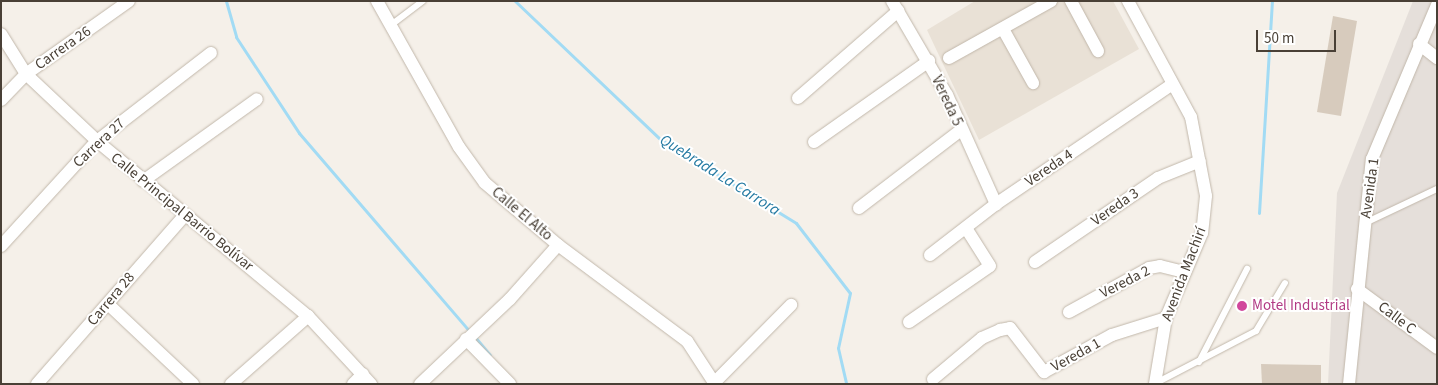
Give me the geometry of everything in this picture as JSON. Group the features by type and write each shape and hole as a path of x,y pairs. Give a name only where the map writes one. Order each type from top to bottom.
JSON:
{"street":[{"name":"Carrera 26","path":"1,100 26,74 128,1"},
{"name":"Calle El Alto","path":"377,1 471,165 485,183 558,245 687,341 714,384"},
{"path":"949,58 1051,1"},
{"path":"1070,1 1098,51"},
{"name":"Avenida Machirí","path":"1128,1 1171,86 1190,117 1206,196 1202,232 1166,318 1155,384"},
{"name":"Avenida 1","path":"1349,384 1357,289 1372,159 1437,5"},
{"path":"798,98 896,6"},
{"name":"Vereda 5","path":"896,6 928,61 996,204"},
{"path":"1003,29 1033,83"},
{"name":"Calle Principal Barrio Bolívar","path":"1,34 26,74 97,141 308,316 367,379"},
{"path":"1419,44 1437,58"},
{"name":"Carrera 27","path":"1,246 97,141 210,53"},
{"path":"814,142 928,61"},
{"name":"Vereda 4","path":"930,255 996,204 1171,86"},
{"path":"143,181 257,99"},
{"path":"859,208 961,130"},
{"name":"Vereda 3","path":"1035,262 1158,178 1200,161"},
{"name":"Carrera 28","path":"37,384 184,215"},
{"path":"908,322 990,266 966,228"},
{"path":"420,384 510,298 558,245"},
{"name":"Vereda 2","path":"1069,312 1149,268 1160,266 1184,272"},
{"name":"Calle C","path":"1357,289 1437,348"},
{"path":"108,304 193,384"},
{"path":"714,384 791,305"},
{"path":"231,384 308,316"},
{"name":"Vereda 1","path":"933,379 982,338 1000,330 1010,328 1044,372 1112,335 1166,318"},
{"path":"466,339 510,384"},
{"path":"353,384 367,379"}],"lane":[{"path":"391,25 423,1"},
{"path":"1365,223 1437,189"},
{"path":"1198,362 1247,270"},
{"path":"1155,384 1256,331 1284,283"}],"shaded area":[{"path":"975,1 1113,1 1139,49 979,140 927,30"},
{"path":"1413,1 1437,1 1437,384 1328,384 1337,193"}],"building":[{"path":"1333,16 1357,21 1341,116 1317,112"},
{"path":"1261,364 1321,365 1321,384 1262,384"}],"waterway":[{"path":"226,1 236,37 299,133 470,332"},
{"name":"Quebrada La Carrora","path":"515,1 660,139 796,223 850,293 838,348 846,384"},
{"path":"1259,213 1272,1"},
{"path":"475,337 490,355"}],"place":[{"name":"Motel Industrial","path":"1242,306"}]}
